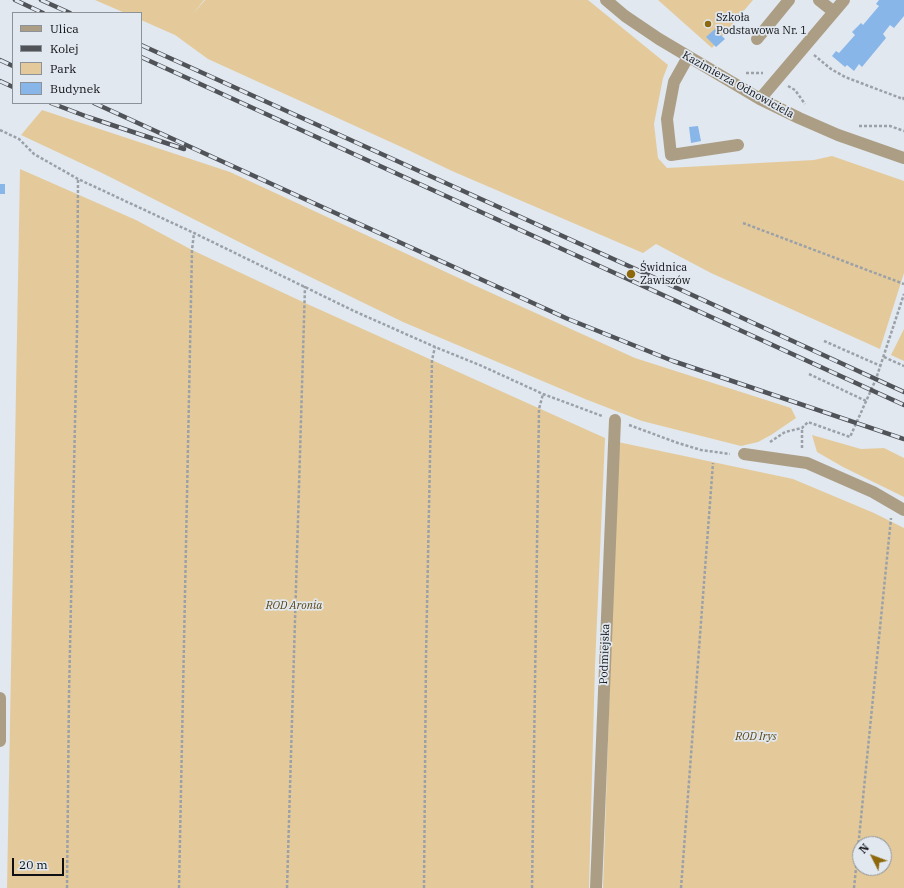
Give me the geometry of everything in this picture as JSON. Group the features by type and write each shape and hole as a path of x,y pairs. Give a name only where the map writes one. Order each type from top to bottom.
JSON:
{"street":[{"name":"Kazimierza Odnowiciela","path":"606,0 642,28 760,99 838,135 902,153"},
{"path":"757,39 789,0"},
{"path":"819,0 834,12"},
{"path":"760,99 844,0"},
{"path":"688,57 674,82 666,119 671,155 738,145"},
{"name":"Podmiejska","path":"596,888 615,420"},
{"path":"744,454 807,463 873,492 900,508"},
{"path":"0,698 0,741"}],"path":[{"path":"810,52 831,70 845,77 903,98 904,97"},
{"path":"0,130 19,139 34,154 78,179 194,232 354,311 435,347 482,366 543,394 678,443 701,450 728,454 744,454"},
{"path":"67,888 77,332 78,179"},
{"path":"743,223 904,284"},
{"path":"179,888 192,250 194,232"},
{"path":"287,888 305,286"},
{"path":"768,443 774,441 786,432 802,428 808,422 850,437 881,366 904,294"},
{"path":"824,341 881,366"},
{"path":"424,888 426,632 432,360 435,347"},
{"path":"884,357 904,366"},
{"path":"809,374 866,401"},
{"path":"532,888 538,409 543,394"},
{"path":"681,888 713,463"},
{"path":"854,888 890,521 900,508"}],"green space":[{"path":"95,0 204,0 193,14 205,0 588,0 668,65 663,78 654,124 658,158 667,168 814,160 832,156 904,181 904,273 880,349 711,273 656,244 643,253 452,171 208,59 175,35 142,20 142,12 123,12"},
{"name":"Szkoła Podstawowa Nr. 1","path":"658,0 753,0 712,48"},
{"path":"42,110 230,172 635,358 791,408 796,418 758,442 741,446 642,421 585,399 403,322 102,173 21,135"},
{"name":"ROD Aronia","path":"20,169 136,220 192,250 305,303 605,438 595,666 589,888 7,888"},
{"path":"904,329 904,361 891,355"},
{"path":"812,435 861,449 884,448 904,458 904,497 843,467 817,452"},
{"name":"ROD Irys","path":"618,442 793,479 874,513 904,528 904,888 603,888"}],"building":[{"path":"879,0 904,0 904,16 894,28 890,25 883,34 886,38 862,67 859,64 854,71 847,65 845,67 832,56 836,51 839,53 855,35 852,32 861,23 863,25 879,6 876,4"},
{"path":"715,29 725,39 716,47 706,37"},
{"path":"698,126 701,141 691,143 689,127"},
{"path":"0,184 5,184 5,194 0,194"}],"railway":[{"path":"15,0 41,12"},
{"path":"41,0 68,12"},
{"path":"142,45 904,392"},
{"path":"142,57 904,405"},
{"path":"0,60 12,66"},
{"path":"0,81 12,87"},
{"path":"54,104 184,149"},
{"path":"96,104 568,319 673,361 904,439"}],"place":[{"name":"Szkoła Podstawowa Nr. 1","path":"708,24"},
{"name":"Świdnica Zawiszów","path":"631,274"}]}
